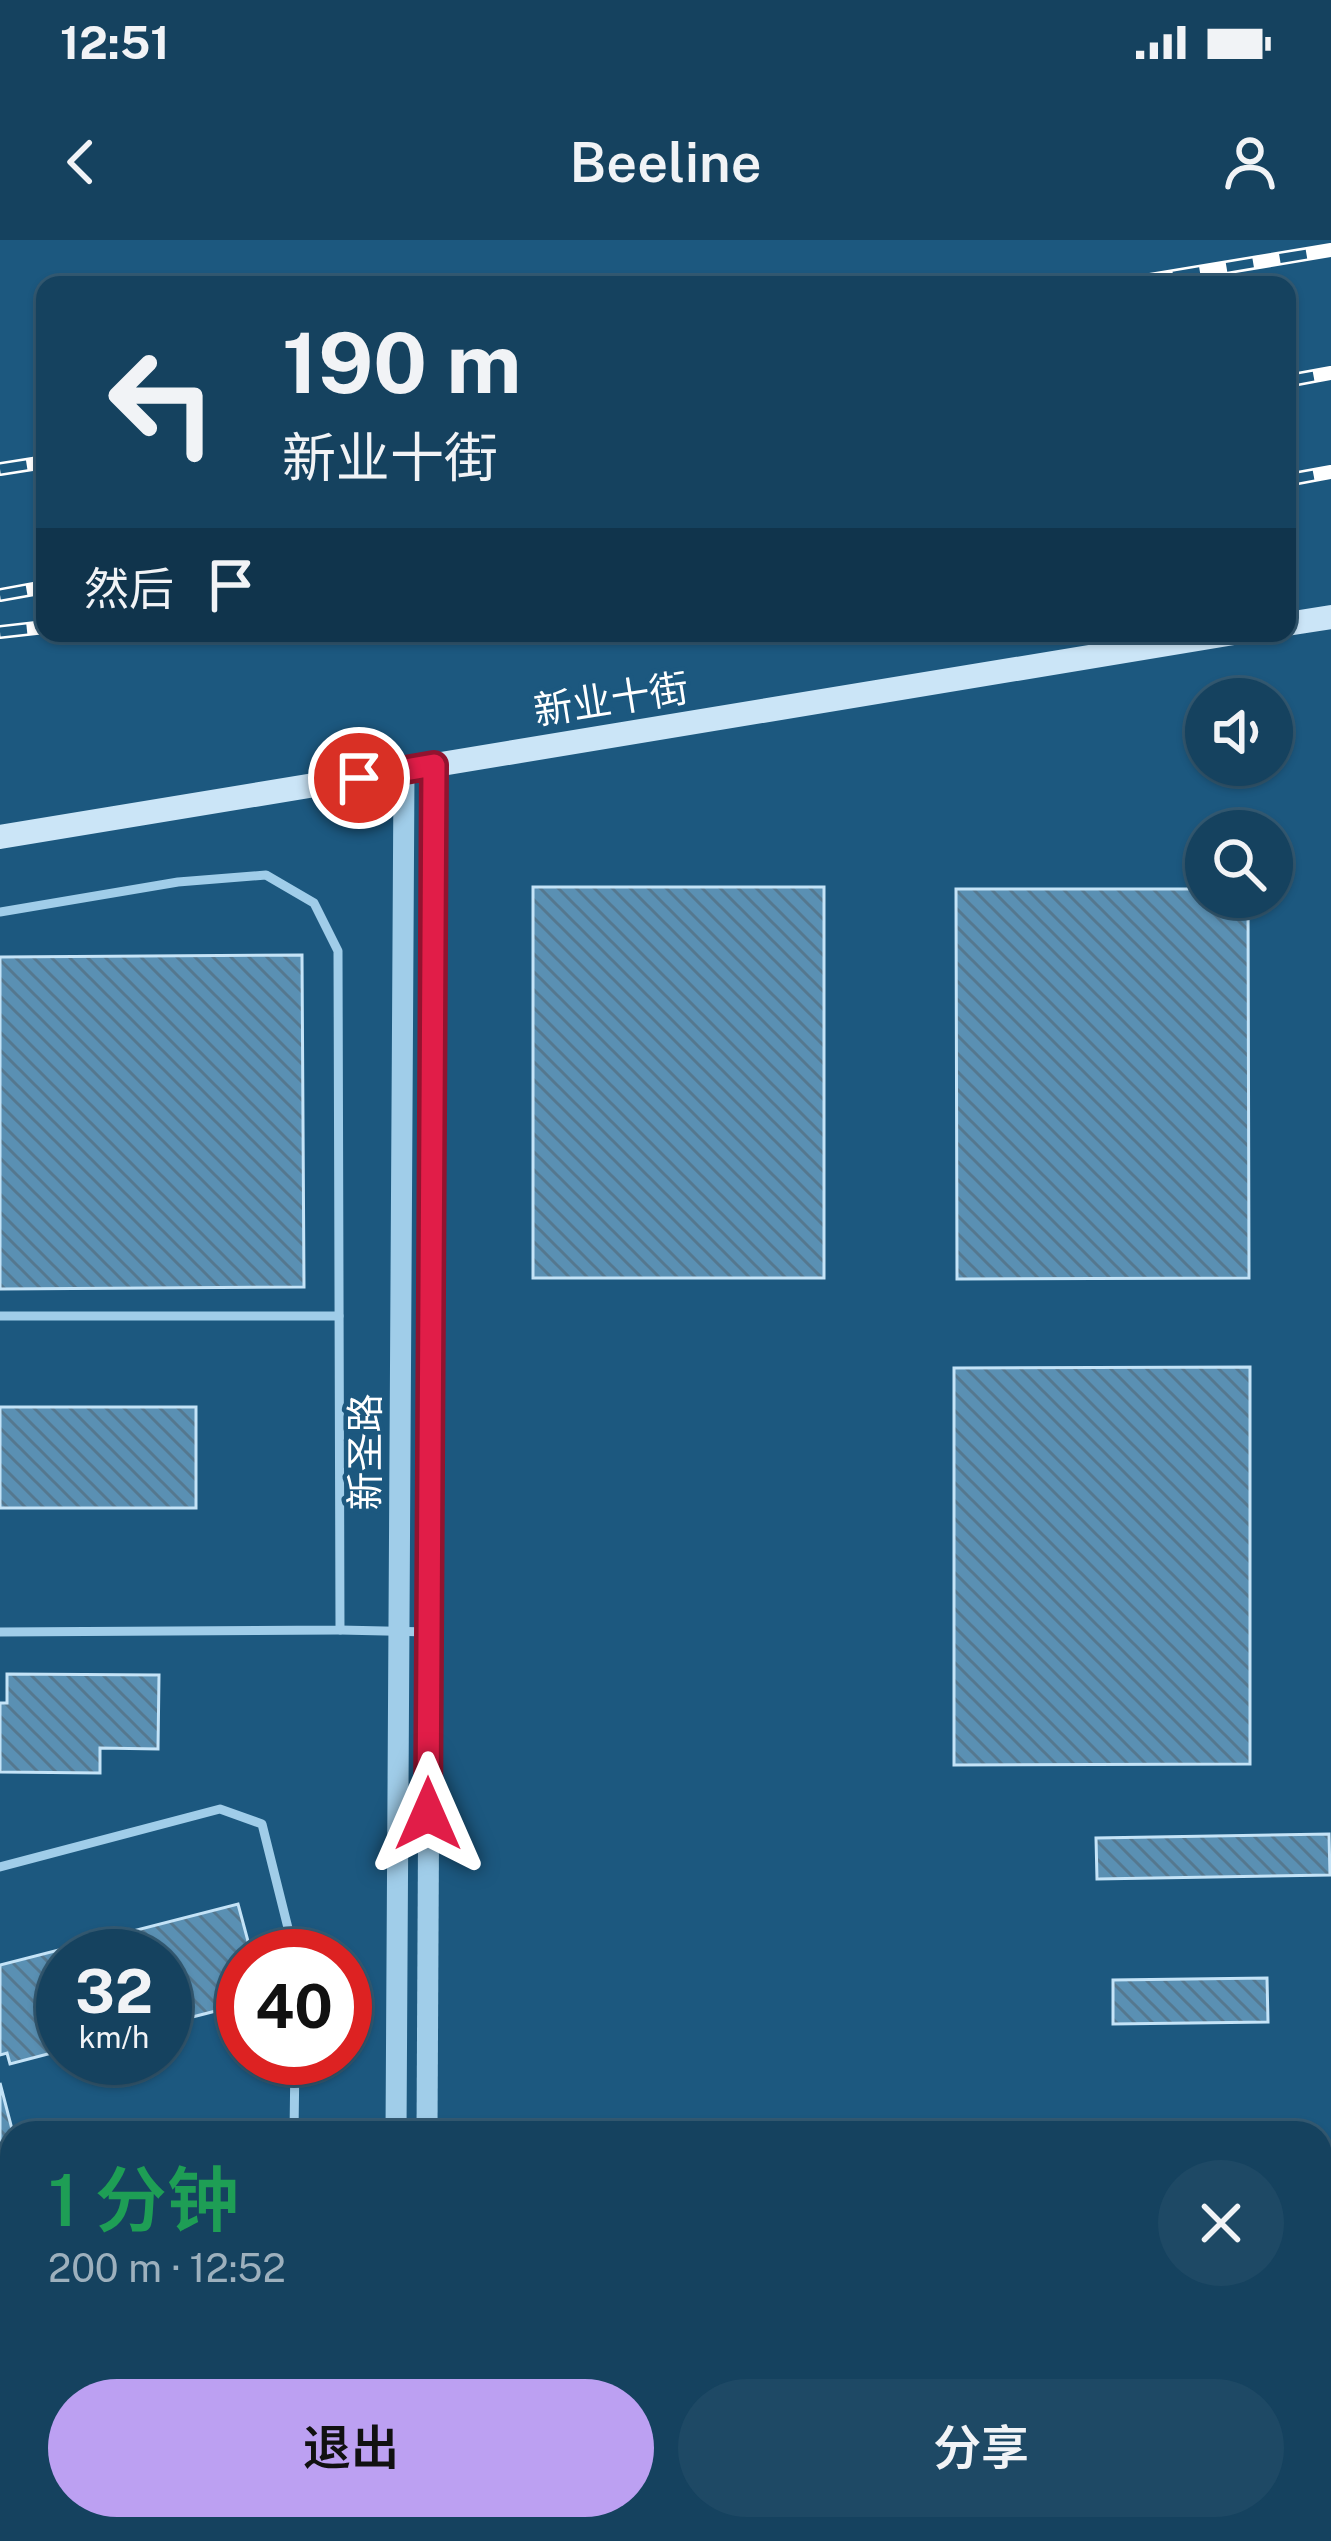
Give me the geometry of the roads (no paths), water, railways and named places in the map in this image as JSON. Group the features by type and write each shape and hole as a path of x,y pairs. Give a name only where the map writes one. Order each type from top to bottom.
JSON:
{"main road":[{"path":"1296,623 1331,617"},
{"name":"新业十街","path":"0,837 1179,642"}],"street":[{"name":"新圣路","path":"427,2121 434,765"},
{"name":"新圣路","path":"396,2121 404,771"}],"lane":[{"path":"0,912 178,882 266,875 314,903 338,951 340,1630"},
{"path":"0,1316 339,1316"},
{"path":"0,1631 429,1632"},
{"path":"0,1867 220,1809 262,1824 288,1929"},
{"path":"294,2121 295,2085"}],"railway":[{"path":"1174,276 1331,250"},
{"path":"1296,379 1331,373"},
{"path":"0,469 36,463"},
{"path":"1296,478 1331,472"},
{"path":"0,595 36,589"},
{"path":"0,632 36,628"}]}
